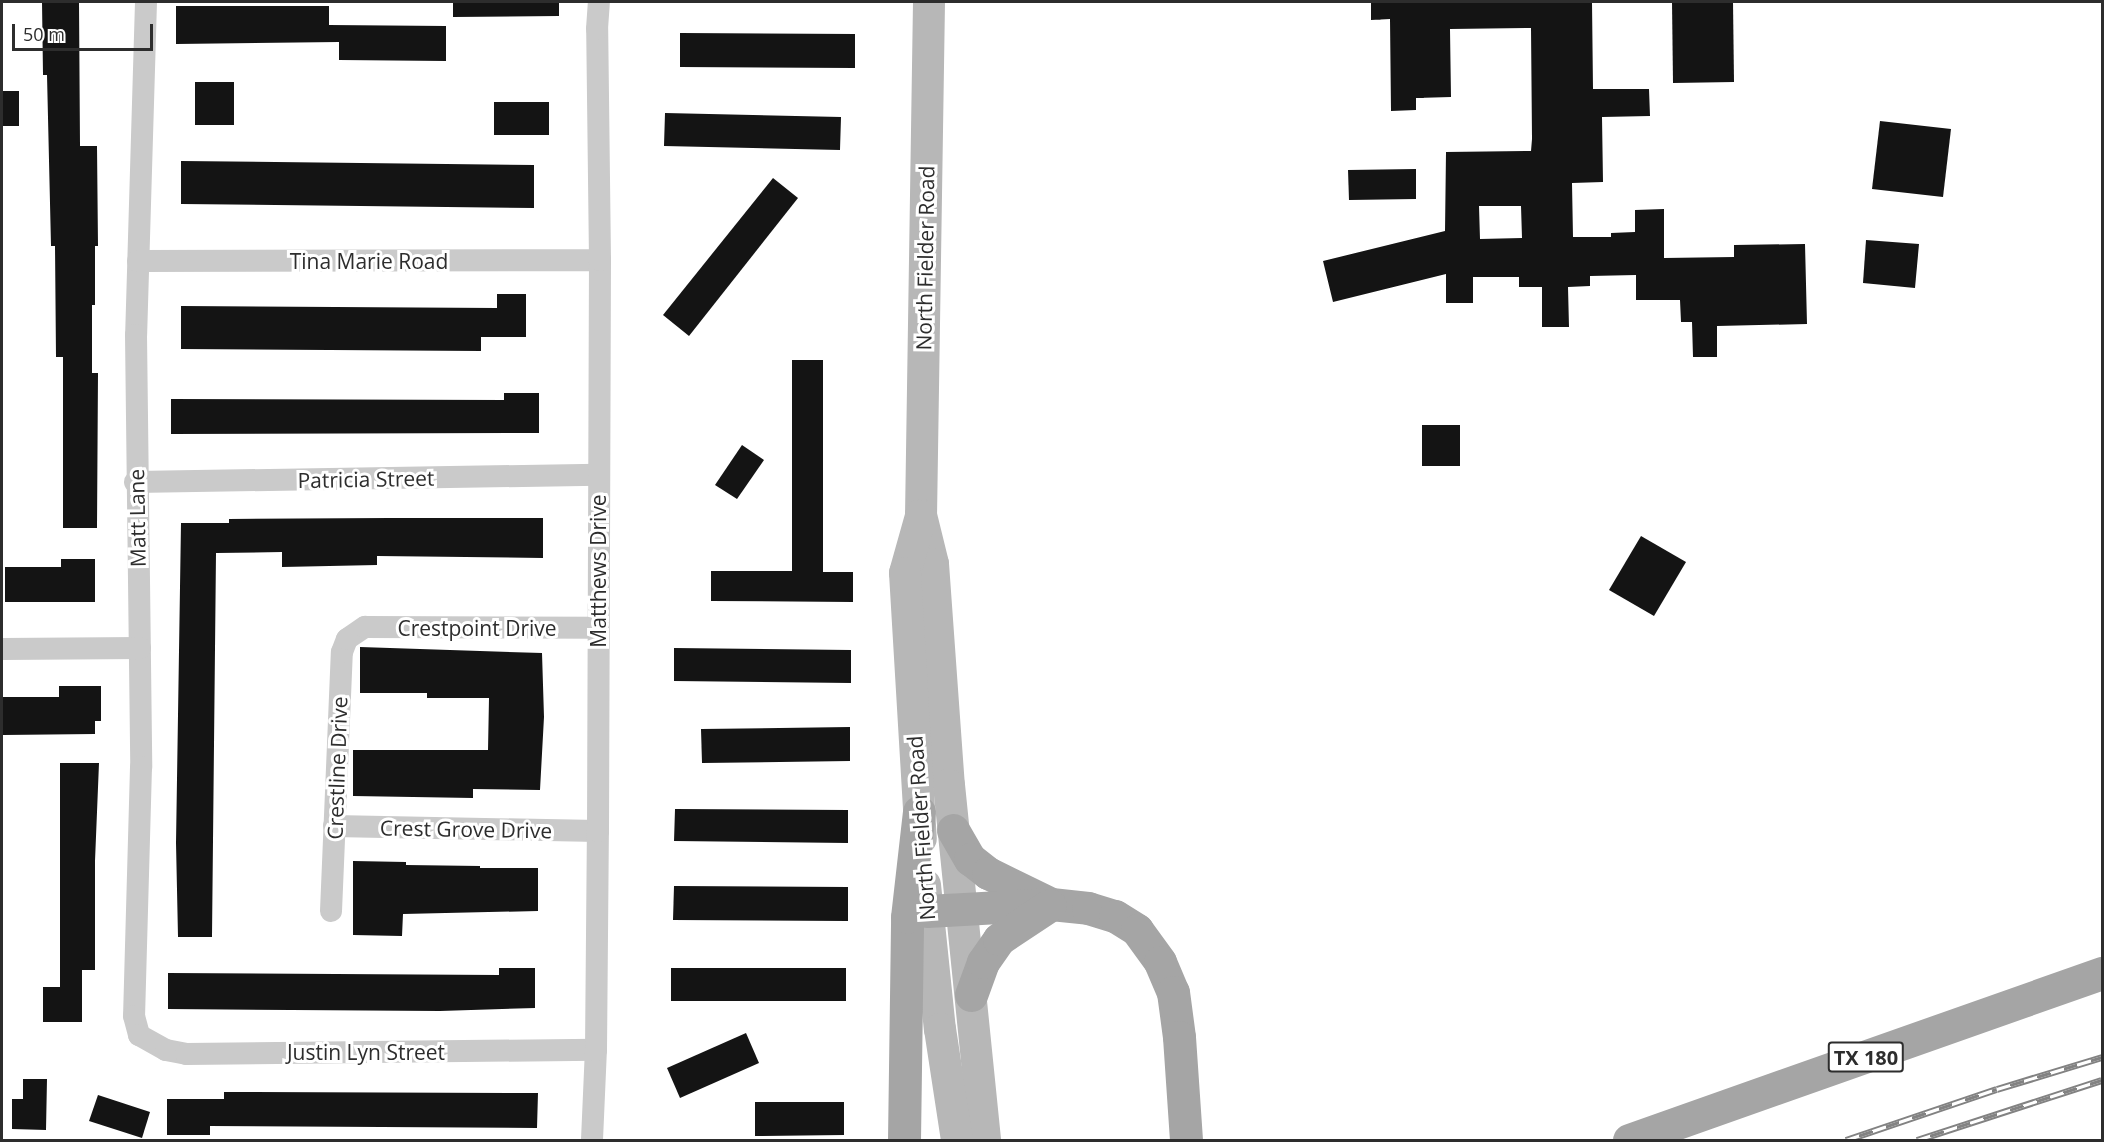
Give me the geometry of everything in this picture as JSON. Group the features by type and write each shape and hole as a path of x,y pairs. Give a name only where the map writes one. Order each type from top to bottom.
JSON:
{"main road":[{"name":"North Fielder Road","path":"929,2 921,515 905,573 927,911 940,1029 957,1140"},
{"name":"North Fielder Road","path":"921,515 933,564 953,830 963,909 985,1140"},
{"path":"904,1140 907,917 919,812"},
{"path":"953,830 970,859 988,873 1051,904"},
{"path":"971,995 983,962 999,939 1051,904"},
{"path":"927,911 1051,904 1088,908 1115,915 1137,930 1160,962 1174,1003 1186,1140"},
{"name":"TX 180","path":"1629,1140 2103,973"}],"street":[{"name":"Matt Lane","path":"139,1035 134,1017 141,766 135,482 138,261 146,2"},
{"name":"Matthews Drive","path":"592,1140 596,1050 598,831 600,260 597,29 599,2"},
{"name":"Tina Marie Road","path":"138,261 600,260"},
{"name":"Patricia Street","path":"135,482 598,475"},
{"name":"Crestpoint Drive","path":"356,631 365,627 598,628"},
{"name":"Crestline Drive","path":"331,911 342,652 347,639 356,631"},
{"path":"2,649 140,648"},
{"name":"Crest Grove Drive","path":"334,826 598,831"},
{"name":"Justin Lyn Street","path":"139,1035 166,1050 186,1054 596,1050"}],"building":[{"path":"42,2 79,2 80,146 97,146 98,246 95,246 95,305 92,305 92,373 98,373 97,528 63,528 63,357 56,357 55,246 51,246 47,75 43,75"},
{"path":"453,2 559,2 559,16 453,17"},
{"path":"1371,2 1592,2 1593,89 1649,89 1650,116 1602,117 1603,182 1572,183 1573,237 1611,237 1611,233 1635,232 1635,210 1664,209 1664,258 1734,257 1734,245 1805,244 1807,324 1717,326 1717,357 1693,357 1692,322 1681,322 1680,300 1636,300 1636,275 1590,276 1590,286 1568,287 1569,327 1542,327 1542,287 1519,287 1519,277 1473,277 1473,303 1446,303 1446,274 1333,302 1323,261 1445,231 1446,152 1531,151 1531,28 1450,29 1451,97 1416,98 1416,110 1391,111 1390,19 1371,20","holes":["1479,206 1521,206 1522,238 1480,239"]},
{"path":"1672,2 1733,2 1734,82 1673,83"},
{"path":"176,6 329,6 329,25 446,26 446,61 339,60 339,42 176,44"},
{"path":"680,33 855,34 855,68 680,67"},
{"path":"195,82 234,82 234,125 195,125"},
{"path":"2,91 19,91 19,126 2,126"},
{"path":"494,102 549,102 549,135 494,135"},
{"path":"665,113 841,117 840,150 664,146"},
{"path":"1880,121 1951,129 1943,197 1872,189"},
{"path":"181,161 534,165 534,208 181,204"},
{"path":"1416,169 1416,199 1349,200 1348,170"},
{"path":"773,178 798,198 689,336 663,315"},
{"path":"1866,240 1919,244 1915,288 1863,283"},
{"path":"497,294 526,294 526,337 481,337 481,351 181,349 181,306 497,308"},
{"path":"792,360 823,360 823,572 853,572 853,602 711,601 711,571 792,571"},
{"path":"504,393 539,393 539,433 171,434 171,399 504,400"},
{"path":"1422,425 1460,425 1460,466 1422,466"},
{"path":"742,445 764,460 737,499 715,485"},
{"path":"543,518 543,558 377,556 377,565 282,567 282,552 216,553 212,937 178,937 176,843 181,523 229,523 229,519"},
{"path":"1641,536 1686,562 1654,616 1609,590"},
{"path":"61,559 95,559 95,602 5,602 5,567 61,567"},
{"path":"360,647 542,653 544,717 540,790 473,789 473,798 353,796 353,750 488,750 489,698 427,698 427,693 360,693"},
{"path":"674,648 851,650 851,683 674,681"},
{"path":"59,686 101,686 101,721 95,721 95,734 3,735 3,697 59,697"},
{"path":"850,727 850,761 702,763 701,729"},
{"path":"60,763 99,763 95,861 95,970 82,970 82,1022 43,1022 43,987 60,987"},
{"path":"675,809 848,810 848,843 674,841"},
{"path":"353,861 406,862 406,865 480,866 480,868 538,868 538,911 403,914 402,936 353,935"},
{"path":"674,886 848,887 848,921 673,920"},
{"path":"499,968 535,968 535,1008 440,1011 168,1009 168,973 499,975"},
{"path":"671,968 846,968 846,1001 671,1001"},
{"path":"746,1033 759,1063 680,1098 667,1068"},
{"path":"23,1079 47,1079 46,1130 12,1129 12,1099 23,1099"},
{"path":"224,1092 538,1093 537,1128 210,1126 210,1135 167,1135 167,1099 224,1099"},
{"path":"98,1095 150,1112 142,1138 89,1121"},
{"path":"755,1102 844,1102 844,1135 755,1136"}],"railway":[{"path":"1846,1140 1997,1089 2102,1057"},
{"path":"1917,1140 2102,1080"}]}
